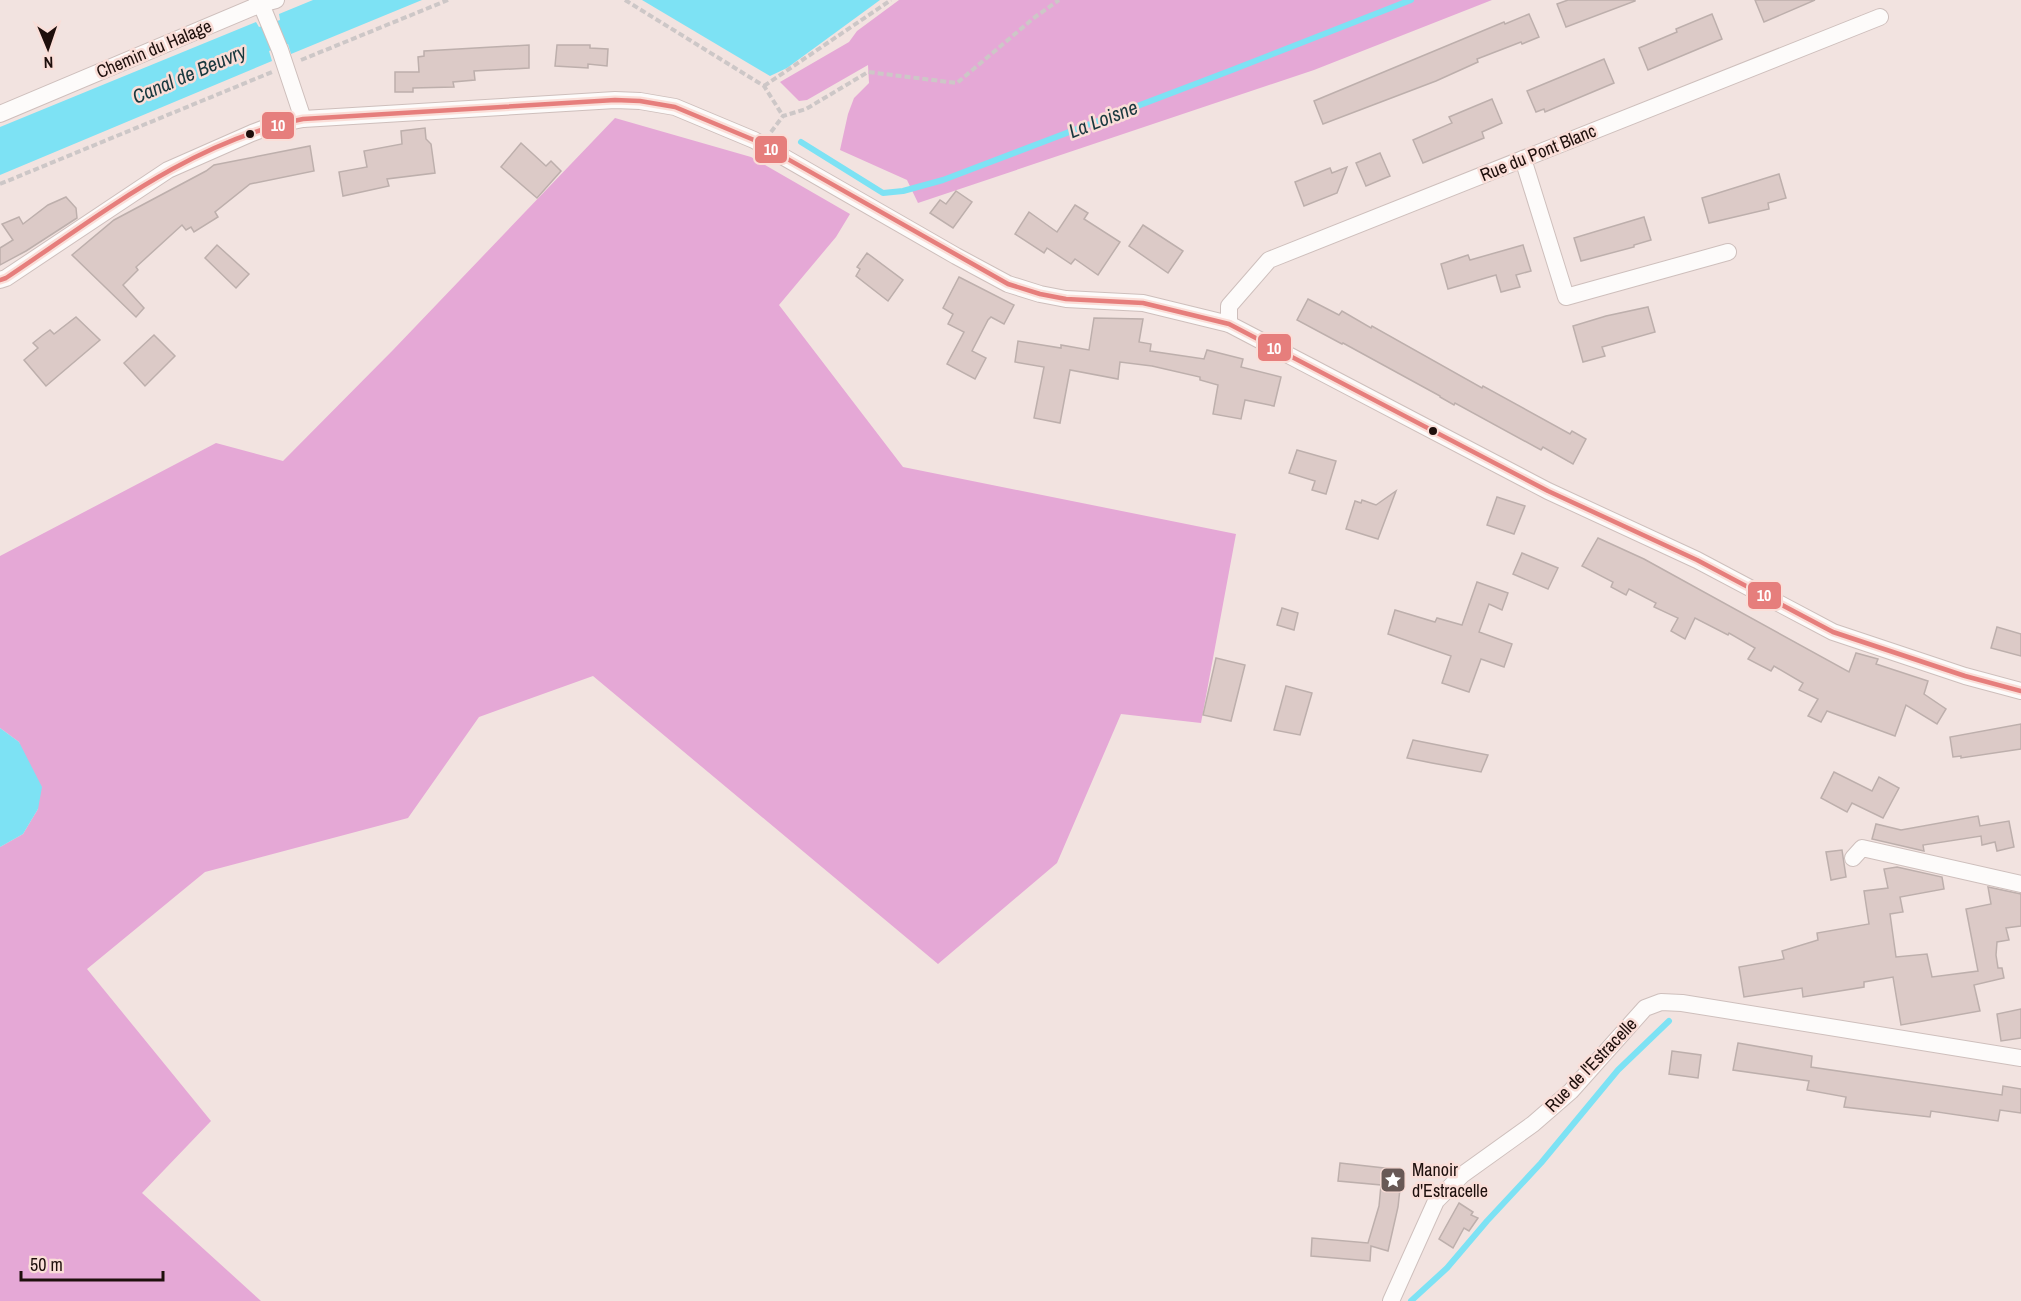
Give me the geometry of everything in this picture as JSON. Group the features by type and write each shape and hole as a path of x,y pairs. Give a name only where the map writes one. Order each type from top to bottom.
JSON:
{"street":[{"path":"265,5 303,119"},
{"name":"Chemin du Halage","path":"0,114 265,5"},
{"name":"Rue du Pont Blanc","path":"1229,324 1229,306 1269,260 1880,17"},
{"path":"0,280 168,170 273,125 303,119 615,100 640,101 675,107 761,144 1008,284 1066,299 1143,303 1229,324 1548,490 1697,560 1833,632 1965,676 2021,691"},
{"path":"1523,159 1566,297 1728,252"},
{"path":"1853,858 1862,848 2021,884"},
{"name":"Rue de l'Estracelle","path":"1391,1301 1436,1201 1462,1175 1533,1124 1571,1091 1645,1008 1661,1002 1682,1003 2021,1058"}],"path":[{"path":"0,184 283,58 448,0"},
{"path":"625,0 764,86 783,116"},
{"path":"764,86 891,0"},
{"path":"761,144 783,116 806,109 868,72 957,83 1035,17 1059,0"}],"shaded area":[{"path":"899,0 1492,0 1314,70 918,203 907,180 840,150 854,98 869,83 868,65 807,100 799,101 780,82 849,42 857,31"},
{"path":"615,118 751,157 850,214 836,237 779,305 903,467 1236,534 1201,723 1121,714 1057,863 938,964 593,676 479,717 408,818 205,872 87,969 211,1121 142,1193 261,1301 0,1301 0,847 23,834 38,809 19,742 0,728 0,556 216,443 283,461 393,350"}],"water":[{"name":"Canal de Beuvry","path":"313,0 422,0 291,54 288,44 269,51 272,61 0,175 0,127 256,22 259,27 280,20 279,14"},
{"path":"642,0 880,0 787,68 770,76"},
{"path":"0,728 19,742 42,787 38,809 23,834 0,847"}],"building":[{"path":"1568,0 1635,1 1566,27 1557,4"},
{"path":"1755,0 1815,0 1764,22"},
{"path":"1529,14 1539,37 1477,59 1478,62 1436,81 1323,124 1314,101 1504,22 1505,24"},
{"path":"1712,14 1722,39 1648,70 1639,48"},
{"path":"529,45 529,68 474,71 475,80 453,82 454,87 413,88 413,92 395,92 395,72 419,72 418,57 424,56 424,51"},
{"path":"557,45 590,45 590,48 608,49 607,66 588,64 588,68 555,66"},
{"path":"1604,59 1614,83 1545,112 1544,109 1536,112 1527,91"},
{"path":"1492,99 1502,123 1482,132 1484,138 1423,163 1413,140 1452,123 1449,117"},
{"path":"425,128 426,139 431,144 435,173 387,179 389,186 343,196 339,172 367,167 364,151 402,144 401,131"},
{"path":"521,143 546,166 551,161 561,171 537,198 501,167"},
{"path":"310,146 314,171 250,184 215,212 218,217 194,232 191,227 186,230 182,225 136,267 138,270 123,285 144,308 136,317 72,255 114,220 214,165"},
{"path":"1380,153 1390,176 1366,186 1356,163"},
{"path":"1347,167 1337,193 1304,206 1295,182 1330,168 1332,173"},
{"path":"1779,174 1786,198 1768,203 1769,209 1709,223 1702,198"},
{"path":"956,191 972,202 953,228 930,213 940,200 946,204"},
{"path":"66,197 76,208 77,218 0,265 0,248 13,240 2,224 19,217 23,224 48,205"},
{"path":"1075,205 1088,213 1084,219 1120,242 1098,275 1075,259 1071,264 1047,248 1044,253 1015,234 1029,212 1057,232"},
{"path":"1644,217 1651,240 1634,245 1634,247 1581,261 1574,238"},
{"path":"1143,225 1183,251 1168,273 1129,246"},
{"path":"217,245 249,274 236,288 205,258"},
{"path":"1523,245 1531,271 1516,275 1520,287 1501,292 1496,275 1448,289 1441,264 1468,255 1470,260"},
{"path":"867,253 903,280 888,301 856,276 860,269 857,267"},
{"path":"959,277 1014,305 1004,324 991,317 988,320 972,351 986,358 975,379 947,364 964,332 948,324 953,314 943,308"},
{"path":"1308,299 1339,315 1342,311 1371,328 1372,326 1482,388 1483,386 1570,434 1572,431 1586,439 1573,464 1543,447 1541,450 1455,403 1454,405 1297,320"},
{"path":"1648,307 1655,332 1602,347 1605,356 1583,362 1573,326"},
{"path":"76,317 100,340 46,386 24,360 38,348 33,343 50,330 54,334"},
{"path":"1094,318 1143,319 1139,342 1151,344 1150,351 1204,359 1207,350 1243,359 1241,367 1281,377 1274,406 1245,400 1241,419 1213,414 1218,385 1200,380 1200,377 1152,366 1120,362 1118,379 1070,370 1060,423 1034,418 1044,367 1015,362 1018,341 1089,350"},
{"path":"154,335 175,356 145,386 124,363"},
{"path":"1297,450 1336,461 1326,494 1312,490 1315,481 1289,473"},
{"path":"1396,491 1378,539 1346,529 1355,501 1361,503 1362,500 1376,505"},
{"path":"1497,497 1525,506 1514,534 1487,525"},
{"path":"1598,538 1644,559 1849,672 1856,653 1878,659 1876,664 1928,681 1924,694 1946,709 1937,724 1906,705 1895,736 1827,711 1821,722 1808,716 1818,699 1799,690 1803,683 1774,666 1771,671 1748,659 1755,648 1695,618 1685,639 1671,631 1678,618 1654,607 1656,603 1629,589 1626,595 1611,587 1613,582 1582,566"},
{"path":"1522,553 1558,568 1548,589 1513,574"},
{"path":"1477,582 1508,593 1502,610 1489,604 1479,632 1512,644 1504,667 1481,659 1469,692 1442,683 1451,656 1388,634 1395,610 1435,622 1437,618 1462,625"},
{"path":"1282,608 1298,613 1294,630 1277,625"},
{"path":"1997,627 2021,634 2021,656 1991,648"},
{"path":"1216,658 1245,665 1231,721 1203,715"},
{"path":"1286,686 1312,693 1300,735 1274,730"},
{"path":"2021,724 2021,749 1961,758 1961,756 1953,757 1950,737"},
{"path":"1413,740 1488,755 1481,772 1407,758"},
{"path":"1834,772 1872,791 1879,777 1899,788 1883,818 1852,803 1847,812 1821,798"},
{"path":"1978,816 1980,826 2009,821 2014,847 1997,851 1995,842 1982,845 1981,836 1923,845 1924,851 1872,839 1876,824 1901,830"},
{"path":"1842,850 1846,877 1831,880 1826,852"},
{"path":"1897,867 1942,877 1944,889 1900,897 1903,912 1890,914 1896,957 1927,954 1932,977 1978,971 1966,909 1991,904 1988,887 2021,894 2021,926 2006,928 2009,940 1997,942 1998,968 2002,968 2004,978 1974,985 1980,1011 1901,1025 1893,977 1864,982 1864,987 1803,997 1802,988 1744,997 1739,967 1784,959 1782,951 1818,940 1817,933 1869,924 1864,891 1888,888 1884,869"},
{"path":"2021,1009 2021,1038 2001,1041 1997,1014"},
{"path":"1738,1043 1812,1056 1811,1067 2002,1095 2003,1086 2021,1089 2021,1113 2000,1110 1998,1121 1931,1111 1930,1117 1844,1107 1846,1097 1807,1090 1809,1081 1733,1070"},
{"path":"1672,1051 1701,1055 1698,1078 1669,1074"},
{"path":"1340,1163 1402,1170 1398,1207 1388,1251 1371,1246 1370,1261 1311,1256 1312,1238 1368,1243 1379,1206 1381,1185 1338,1181"},
{"path":"1459,1203 1473,1212 1471,1215 1478,1218 1469,1231 1464,1228 1453,1248 1439,1239"}],"waterway":[{"name":"La Loisne","path":"801,142 883,193 903,191 943,180 1411,0"},
{"path":"1411,1301 1447,1268 1541,1163 1618,1070 1669,1021"}],"transit line":[{"name":"10","path":"0,280 111,206 184,163 222,144 303,119 615,100 640,101 675,107 754,140 1008,284 1066,299 1143,303 1229,324 1548,491 1697,560 1833,632 1965,676 2021,691"}],"place":[{"name":"Manoir d'Estracelle","path":"1393,1180"}]}
